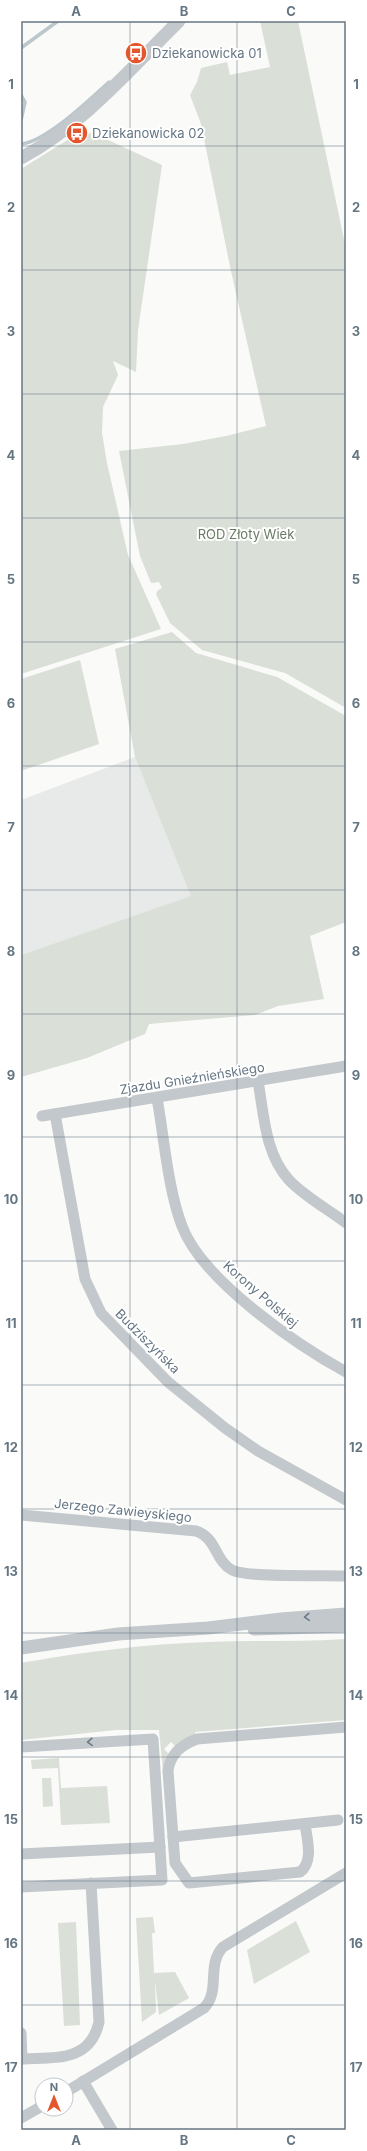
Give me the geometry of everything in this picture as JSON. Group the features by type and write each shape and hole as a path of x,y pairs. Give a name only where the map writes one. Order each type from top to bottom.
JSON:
{"street":[{"path":"24,156 56,137 88,111 179,21"},
{"name":"Zjazdu Gnieźnieńskiego","path":"42,1116 258,1082 346,1066"},
{"path":"258,1082 268,1140 281,1169 290,1181 346,1223"},
{"name":"Korony Polskiej","path":"158,1098 176,1207 182,1227 192,1247 232,1290 262,1316 292,1339 346,1372"},
{"name":"Budziszyńska","path":"55,1114 85,1279 101,1313 168,1382 225,1428 258,1451 346,1500"},
{"name":"Jerzego Zawieyskiego","path":"21,1515 196,1531 205,1534 225,1566 241,1573 346,1576"},
{"path":"21,1648 118,1634 208,1628 281,1619 346,1614"},
{"path":"208,1628 280,1629 346,1626"},
{"path":"306,1824 308,1862 304,1869 294,1873 189,1883 175,1863 168,1771 172,1755 187,1743 197,1739 346,1727"},
{"path":"21,1747 153,1739 162,1880 21,1887"},
{"path":"173,1838 338,1820"},
{"path":"21,1854 160,1847"},
{"path":"74,2087 204,2008 212,1995 214,1960 223,1947 346,1873"},
{"path":"21,2033 22,2059 69,2056 83,2050 97,2032 99,2022 91,1883"},
{"path":"83,2081 112,2130"},
{"path":"21,2118 34,2111"}],"shaded area":[{"path":"135,757 192,896 21,955 21,800"}],"green space":[{"name":"ROD Złoty Wiek","path":"260,21 298,21 346,249 346,708 285,673 202,650 170,623 156,594 158,590 162,588 159,582 151,583 140,556 119,451 183,444 226,436 266,426 231,271 201,124 190,95 197,82 201,68 227,62 230,75 270,67"},
{"path":"93,133 162,165 138,330 136,372 113,361 118,375 103,407 102,433 107,463 128,555 161,629 21,674 21,169 77,134"},
{"path":"172,632 196,653 277,677 346,716 346,922 310,936 324,999 278,1006 255,1015 149,1024 145,1034 87,1058 21,1077 21,955 191,896 135,757 115,649"},
{"path":"80,660 99,744 21,771 21,679"},
{"path":"346,1639 346,1720 195,1732 195,1736 175,1746 171,1742 164,1749 168,1753 163,1771 159,1730 116,1730 21,1740 21,1663 91,1652 185,1643"},
{"path":"59,1758 61,1788 107,1786 110,1823 61,1825 58,1768 32,1769 31,1760"},
{"path":"42,1778 51,1778 53,1806 43,1807"},
{"path":"153,1917 155,1933 152,1933 154,1973 175,1972 189,1998 159,2015 155,1981 156,2012 142,2022 136,1918"},
{"path":"296,1921 310,1952 254,1984 247,1950"},
{"path":"76,1922 80,2025 64,2026 58,1923"}],"waterway":[{"path":"21,48 58,21"},
{"path":"21,144 43,136 55,128 109,82"},
{"path":"21,95 25,102 21,120"}],"place":[{"name":"Dziekanowicka 01","path":"136,53"},
{"name":"Dziekanowicka 02","path":"77,133"}]}
